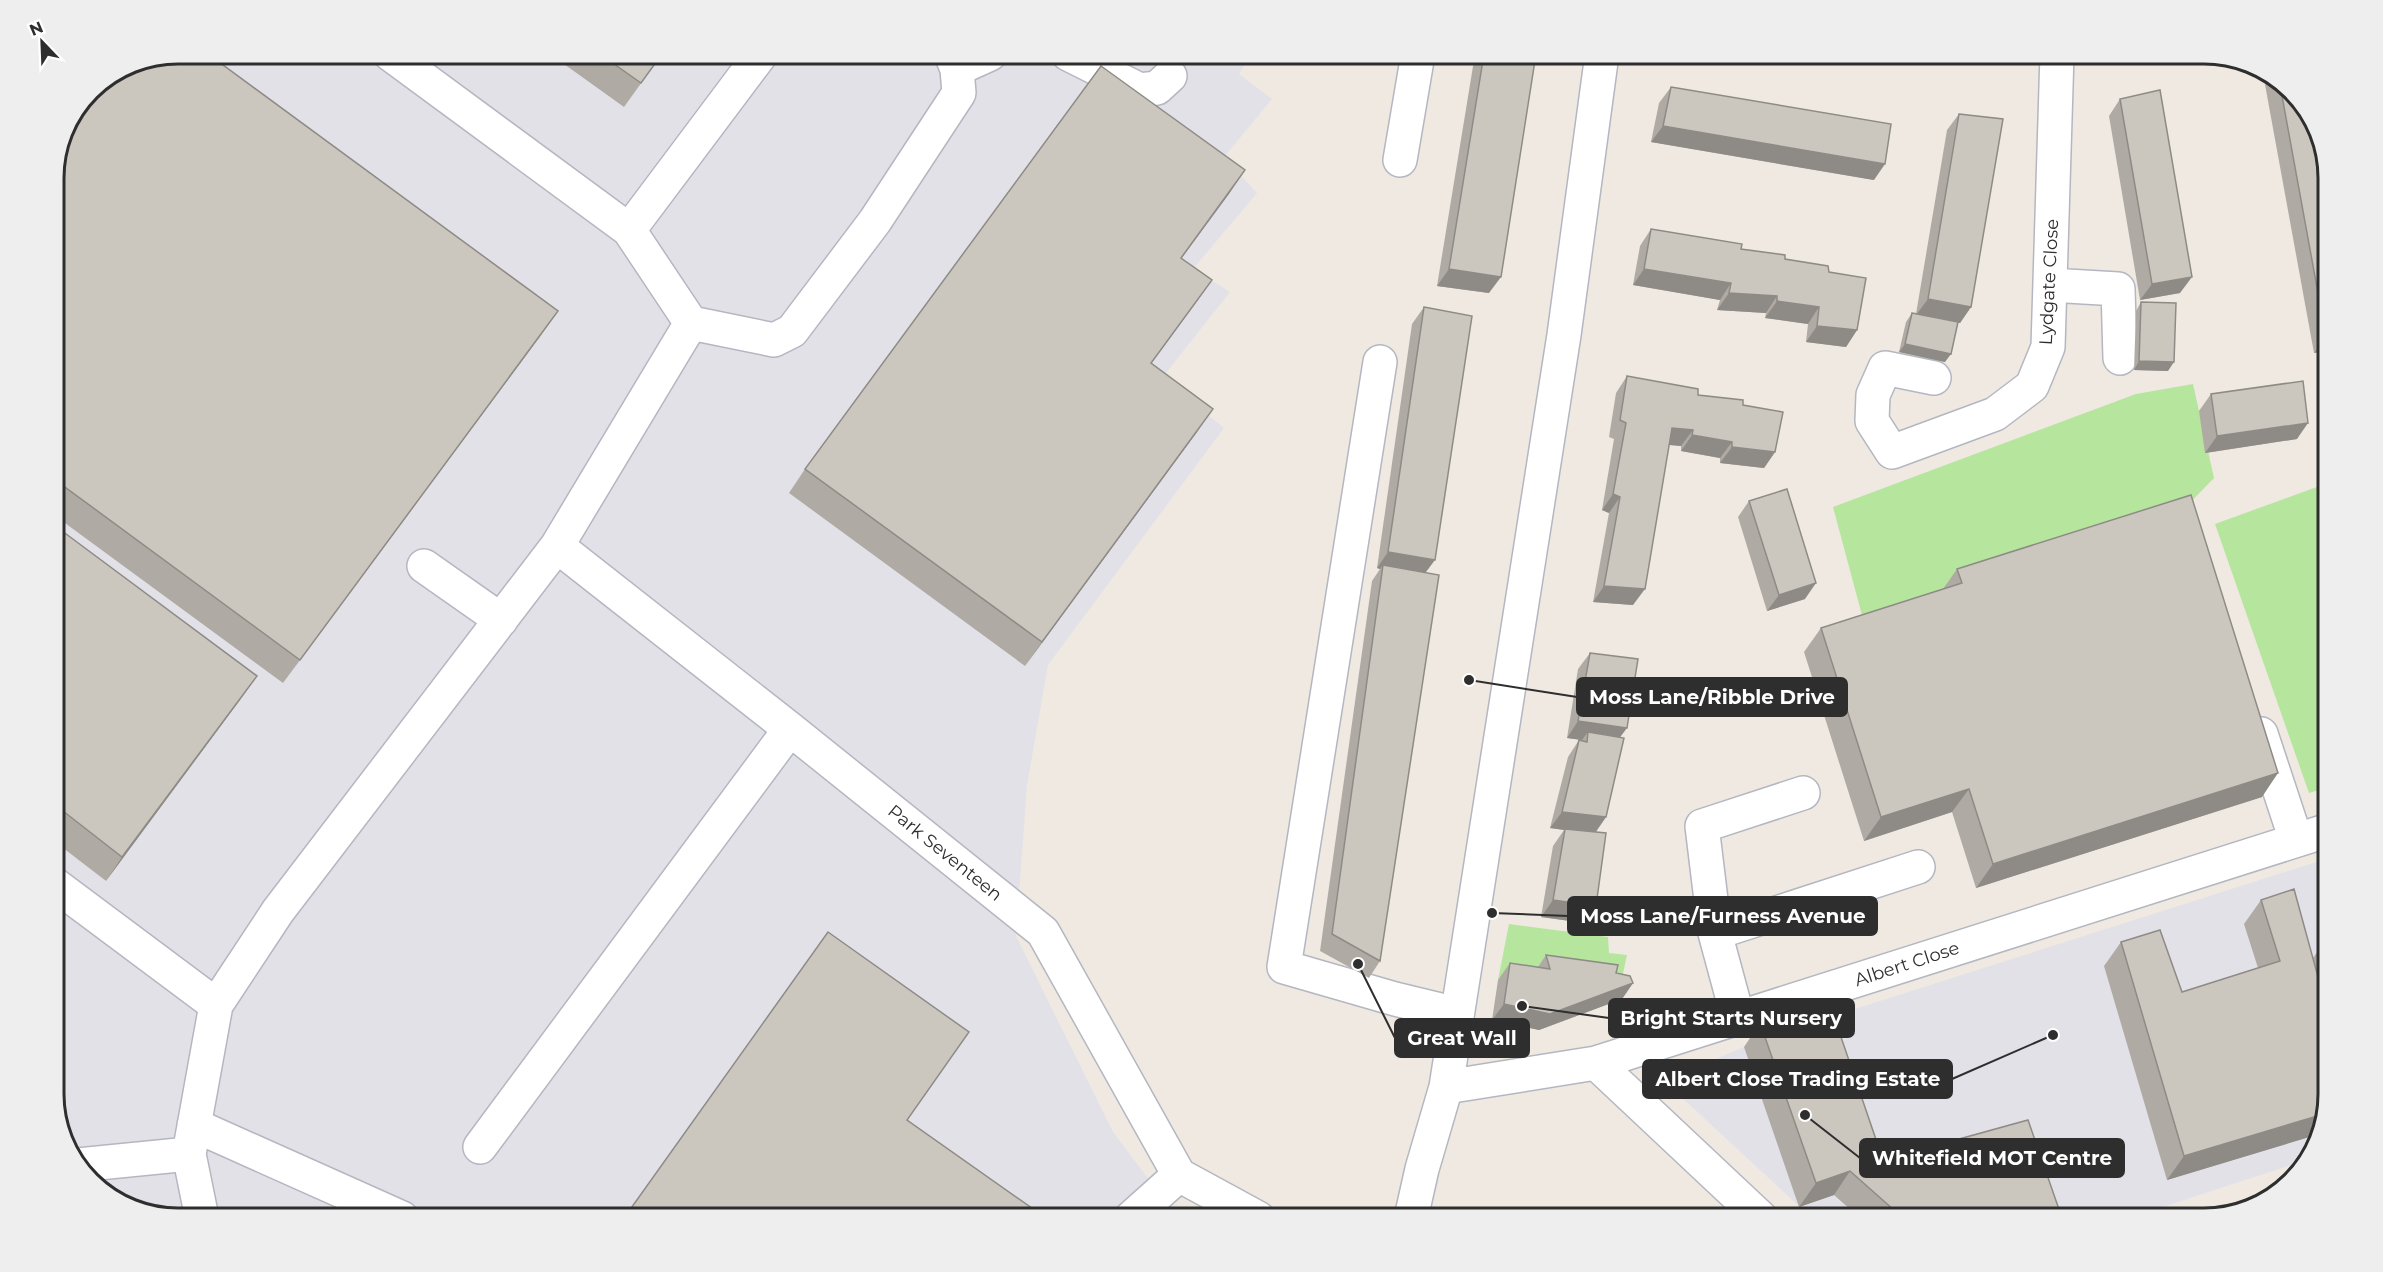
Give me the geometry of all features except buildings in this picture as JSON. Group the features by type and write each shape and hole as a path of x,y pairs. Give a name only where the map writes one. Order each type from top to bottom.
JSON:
{"street":[{"path":"404,64 629,230 691,323 774,340 792,331 874,221 959,93 954,64"},
{"path":"629,230 754,64"},
{"path":"1088,64 1140,90 1157,88 1170,76"},
{"path":"1400,160 1416,64"},
{"path":"1413,1208 1446,1087 1564,334 1601,64"},
{"name":"Lydgate Close","path":"1935,378 1885,368 1873,395 1872,421 1892,452 1995,414 2032,386 2048,347 2057,64"},
{"path":"2050,285 2118,289 2120,358"},
{"path":"201,1208 191,1140 216,1005 278,911 557,546 691,323"},
{"path":"1380,362 1284,967 1457,1014"},
{"name":"Park Seventeen","path":"557,546 1043,932 1179,1174"},
{"path":"424,566 501,620"},
{"path":"2252,707 2296,840"},
{"path":"480,1147 790,729"},
{"path":"1738,1018 1715,933 1702,826 1803,793"},
{"name":"Albert Close","path":"1446,1087 1596,1063 2318,833"},
{"path":"1715,933 1918,867"},
{"path":"65,892 216,1005"},
{"path":"1596,1063 1750,1208"},
{"path":"88,1163 191,1140 375,1208"},
{"path":"1142,1208 1179,1174 1240,1208"}],"shaded area":[{"path":"1245,64 1239,74 1272,99 1224,157 1257,193 1193,269 1230,292 1162,378 1224,428 1048,665 1027,785 1016,936 1113,1132 1170,1208 179,1208 149,1204 128,1196 103,1179 93,1169 76,1144 65,1101 66,160 167,65"},
{"path":"2318,862 2318,1108 2307,1144 2294,1164 2160,1208 1801,1208 1664,1081 1744,1047 1811,1023"}],"green space":[{"path":"2193,384 2214,478 2174,519 1863,619 1833,507 2136,394"},
{"path":"2318,487 2318,790 2309,793 2215,524"},
{"path":"1509,924 1608,937 1609,953 1627,955 1619,992 1498,980"}],"place":[{"name":"Moss Lane/Ribble Drive","path":"1469,680"},
{"name":"Moss Lane/Furness Avenue","path":"1492,913"},
{"name":"Great Wall","path":"1358,964"},
{"name":"Bright Starts Nursery","path":"1522,1006"},
{"name":"Albert Close Trading Estate","path":"2053,1035"},
{"name":"Whitefield MOT Centre","path":"1805,1115"}]}
